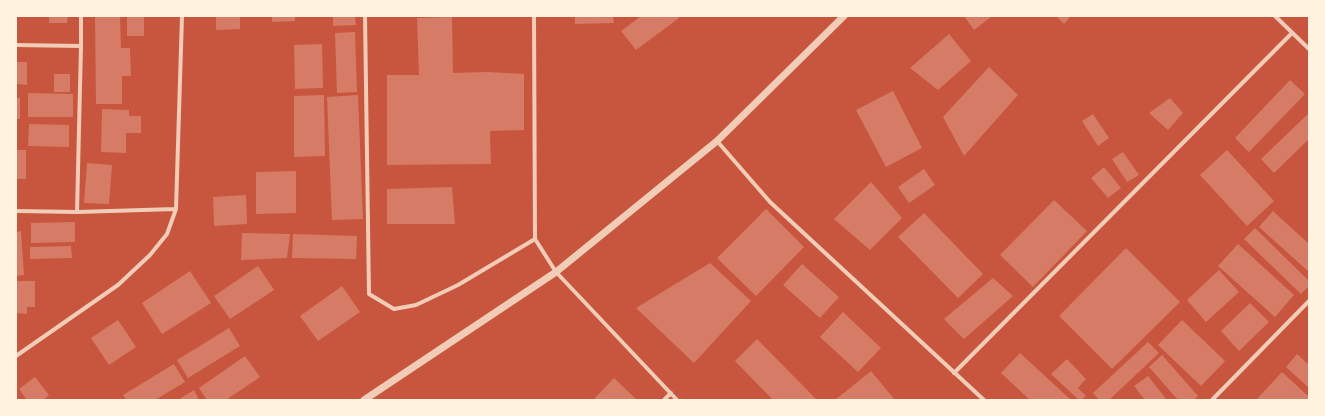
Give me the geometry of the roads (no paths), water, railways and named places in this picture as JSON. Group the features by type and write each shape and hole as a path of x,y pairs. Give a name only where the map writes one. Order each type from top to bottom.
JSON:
{"street":[{"path":"77,212 81,16"},
{"path":"16,356 118,285 150,255 167,234 176,209 182,16"},
{"path":"365,16 369,294 394,309 416,305 458,285 535,239"},
{"path":"534,16 535,239 556,272 677,400"},
{"path":"364,400 556,272 717,141 844,16"},
{"path":"1276,16 1309,49"},
{"path":"954,373 1292,33"},
{"path":"16,45 81,46"},
{"path":"717,141 770,202 984,400"},
{"path":"16,211 77,212 176,209"},
{"path":"1212,400 1309,301"},
{"path":"664,400 670,393"}]}
